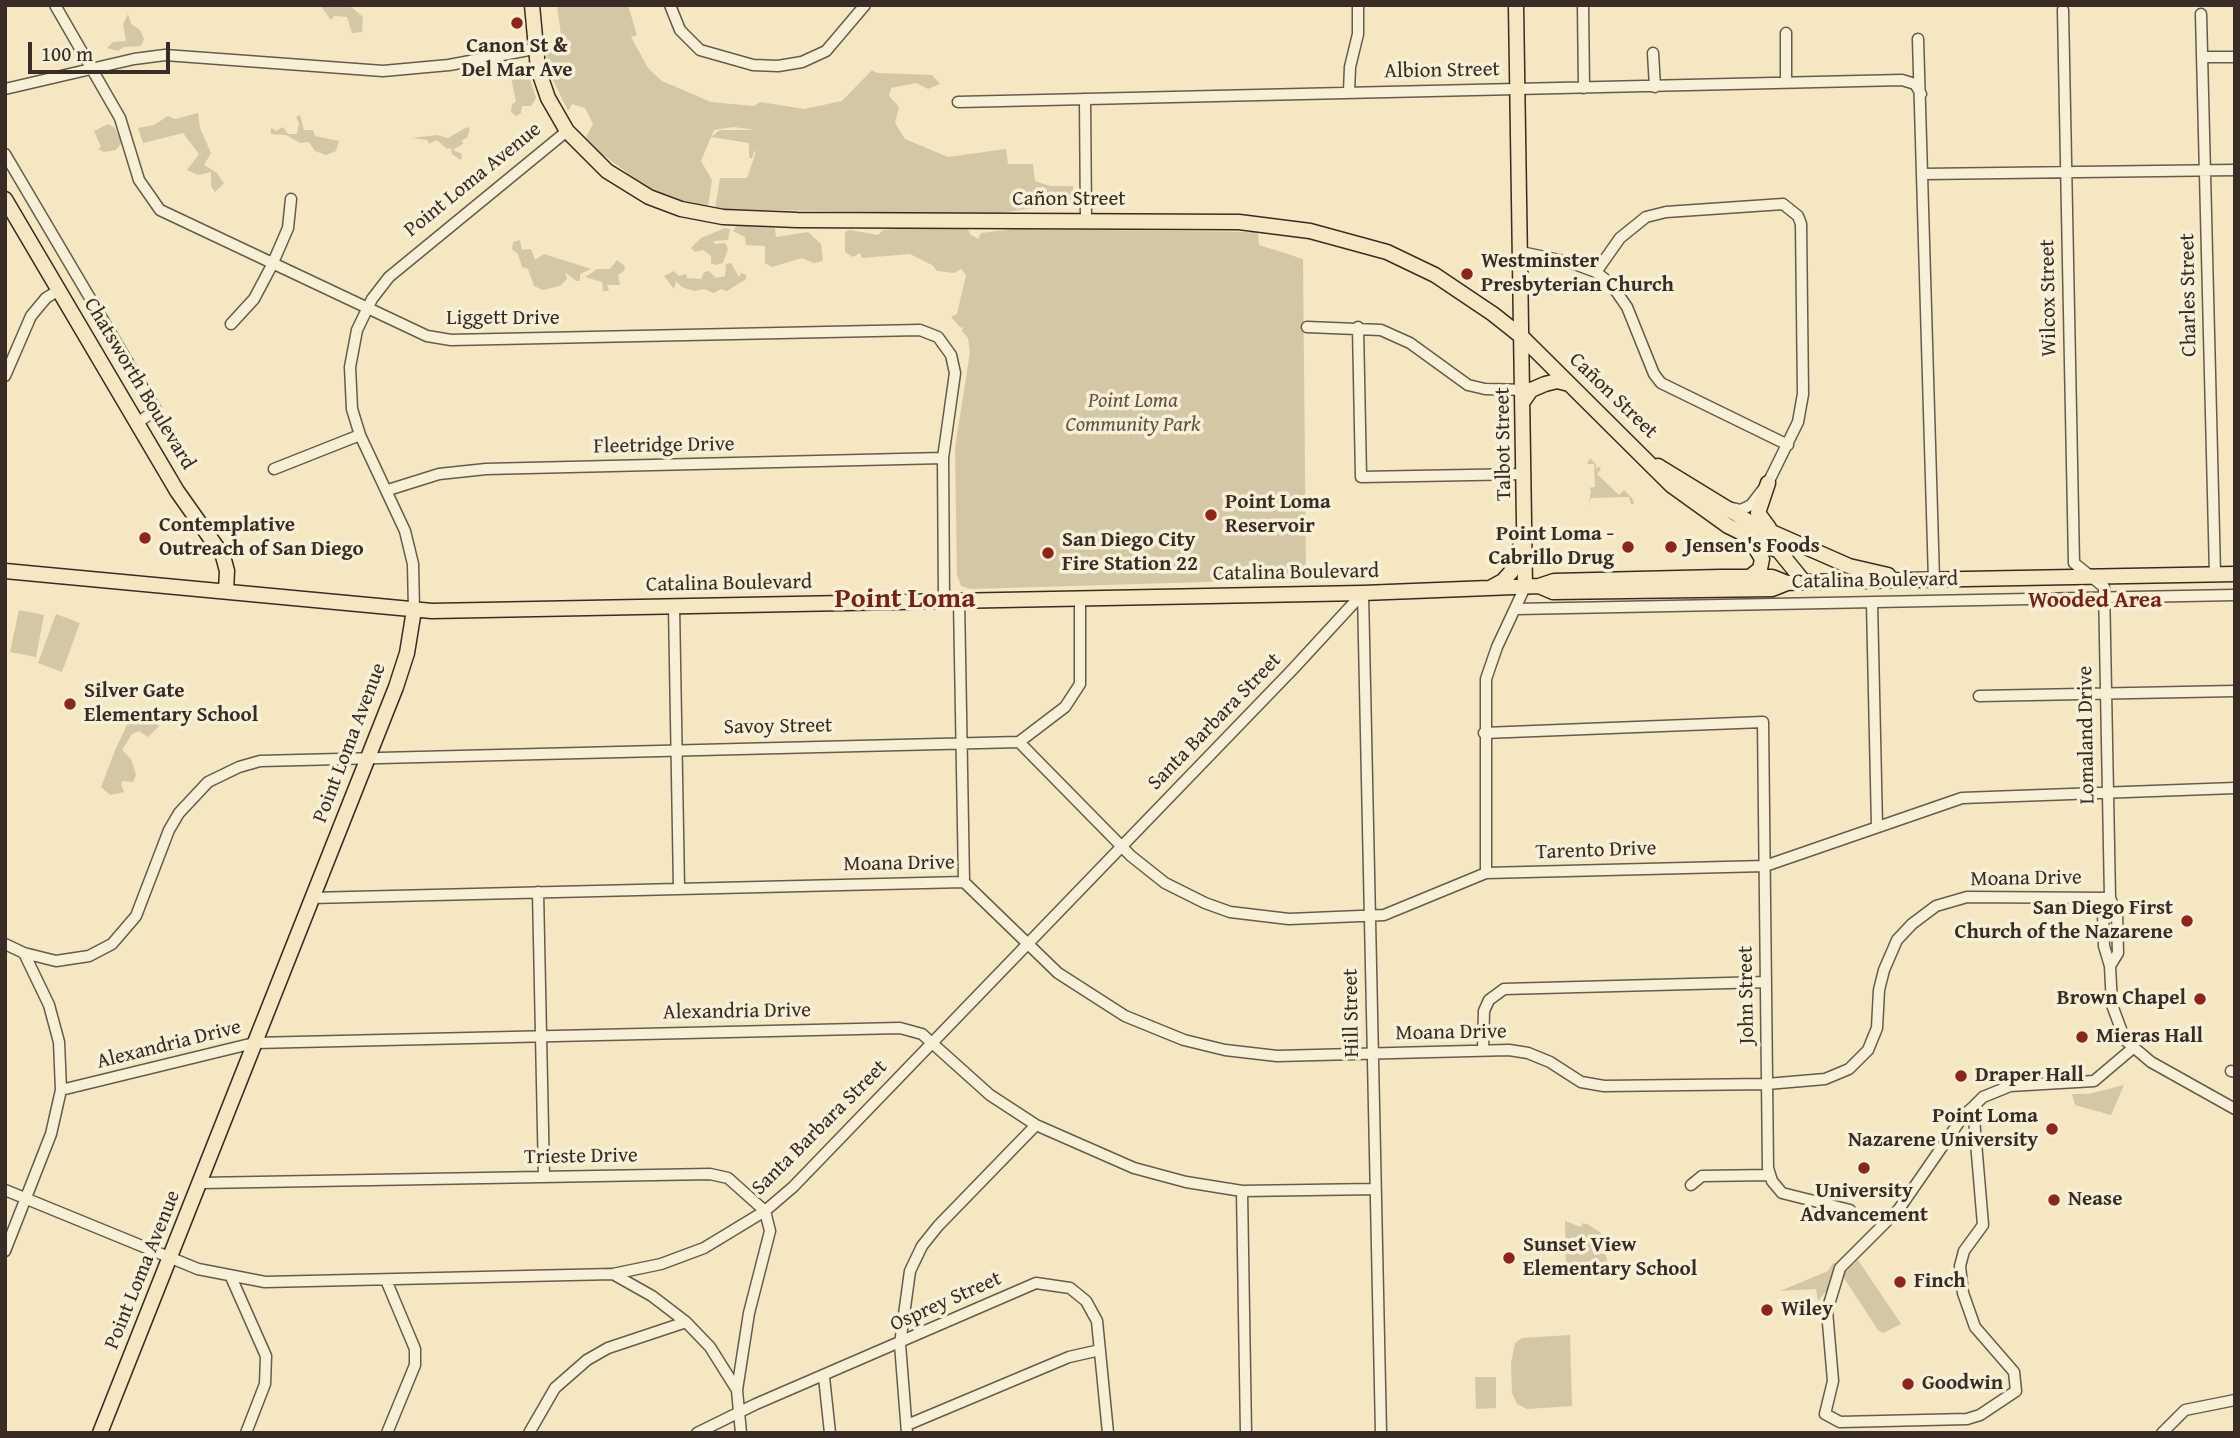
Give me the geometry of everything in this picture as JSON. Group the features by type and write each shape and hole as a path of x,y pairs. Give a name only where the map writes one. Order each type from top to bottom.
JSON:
{"main road":[{"name":"Cañon Street","path":"532,5 534,49 545,91 567,131 593,160 627,184 670,206 709,216 797,220 1239,222 1333,236 1387,253 1435,275 1522,337 1691,501 1786,556 1804,582"},
{"name":"Talbot Street","path":"1516,5 1522,337 1526,393 1526,527 1532,587"},
{"name":"Chatsworth Boulevard","path":"5,200 189,511 223,556 227,571 226,591"},
{"path":"1526,393 1557,381 1570,384"},
{"name":"Cañon Street","path":"1652,463 1779,536 1849,566 1906,580"},
{"path":"1768,483 1758,513 1763,523 1779,536"},
{"path":"1489,589 1503,581 1511,572 1526,527"},
{"path":"1747,535 1762,559 1760,569 1751,576"},
{"name":"Catalina Boulevard","path":"5,571 414,610 1363,593 1532,587 1554,581 1751,576 1772,577 1787,583"},
{"name":"Catalina Boulevard","path":"1532,587 1553,592 1729,590 1772,589 1787,583 1804,582 2235,574"},
{"name":"Point Loma Avenue","path":"100,1433 401,673 414,610"}],"street":[{"name":"Liggett Drive","path":"55,5 122,122 136,173 152,201 173,218 366,310 427,336 451,340 920,330 933,335 946,345 955,373 943,458"},
{"path":"670,5 680,30 693,45 715,55 753,65 795,64 826,51 865,5"},
{"path":"1349,92 1350,66 1358,34 1358,5"},
{"path":"1583,5 1584,88"},
{"name":"Wilcox Street","path":"2063,10 2074,563 2091,577"},
{"name":"Charles Street","path":"2201,14 2215,575"},
{"path":"1786,33 1786,82"},
{"path":"1918,39 1934,580"},
{"path":"5,89 148,56 181,55 352,71 401,71 534,49"},
{"path":"1653,53 1655,86"},
{"path":"2202,57 2235,57"},
{"name":"Albion Street","path":"958,102 1902,80 1915,84 1921,94"},
{"path":"1085,99 1086,221"},
{"name":"Point Loma Avenue","path":"414,610 411,555 400,517 360,435 351,400 350,367 354,341 366,310 381,286 395,272 567,131"},
{"path":"5,154 156,411 137,423"},
{"path":"1924,174 2235,170"},
{"path":"231,324 254,299 272,265 288,228 291,199"},
{"path":"1596,272 1620,238 1633,225 1646,217 1666,212 1783,204 1792,208 1801,224 1803,394 1798,422 1768,483 1748,508 1741,510 1721,504"},
{"path":"1521,252 1569,262 1596,272 1611,284 1627,307 1654,374 1661,383 1788,445"},
{"path":"5,376 31,316 46,298 59,290"},
{"path":"1307,327 1381,330 1401,338 1468,385 1526,393"},
{"path":"1358,327 1361,477 1525,474"},
{"path":"274,469 360,435"},
{"path":"943,458 962,743 964,882"},
{"name":"Fleetridge Drive","path":"388,490 439,474 486,469 943,458"},
{"path":"2091,577 2104,587 2104,598"},
{"name":"Talbot Street","path":"1486,873 1486,679 1516,608 1532,587"},
{"name":"Santa Barbara Street","path":"5,1191 171,1259 265,1283 613,1274 652,1266 692,1252 765,1211 808,1172 1363,593"},
{"name":"Hill Street","path":"1363,593 1381,1433"},
{"name":"Catalina Boulevard","path":"1516,608 2235,595"},
{"name":"Lomaland Drive","path":"2104,598 2110,898 2103,914 2104,946 2110,966 2112,1005 2118,1025 2133,1048 2235,1109"},
{"path":"1019,741 1065,708 1075,696 1081,672 1080,599"},
{"path":"1871,603 1877,826"},
{"path":"674,606 679,888"},
{"path":"1979,696 2235,691"},
{"name":"John Street","path":"1484,733 1763,722 1770,1175"},
{"name":"Tarento Drive","path":"1019,741 1121,847 1165,883 1230,912 1289,919 1368,918 1384,915 1486,873 1765,866 1962,798 2235,788"},
{"name":"Savoy Street","path":"5,944 48,960 77,959 101,951 117,940 136,916 169,830 179,813 201,789 222,774 260,761 368,756 1019,741"},
{"name":"Moana Drive","path":"311,898 964,882 1027,945 1090,996 1125,1016 1184,1040 1225,1050 1277,1056 1483,1050 1528,1053 1581,1082 1604,1086 1767,1084 1825,1079 1855,1063 1868,1050 1877,1028 1879,990 1897,940 1912,924 1936,906 1967,897 2110,898"},
{"path":"538,892 544,1177"},
{"path":"5,1251 51,1134 61,1090 59,1042 44,994 24,953"},
{"path":"1483,1050 1483,1011 1489,1000 1504,989 1765,982"},
{"name":"Alexandria Drive","path":"61,1090 254,1043 900,1028 911,1029 932,1043 990,1095 1036,1125 1134,1168 1186,1182 1242,1191 1375,1189"},
{"path":"1973,1107 1983,1225 1964,1251 1960,1266 1963,1293 1975,1327 2014,1372 2016,1391 1980,1415 1967,1419 1840,1422 1825,1414 1833,1381 1827,1311 1840,1268 1899,1209 1959,1122 1973,1107 1983,1097 2010,1086 2094,1081 2133,1048"},
{"path":"1036,1125 922,1246 910,1271 900,1344 907,1429 1069,1357 1100,1350"},
{"name":"Trieste Drive","path":"201,1183 710,1174 728,1178 765,1211"},
{"path":"1691,1185 1702,1176 1770,1175 1782,1193 1850,1210"},
{"path":"1242,1191 1246,1433"},
{"path":"741,1433 737,1390 749,1313 770,1231 765,1211"},
{"path":"613,1274 652,1296 686,1322 710,1347 737,1390"},
{"path":"231,1276 266,1356 265,1384 246,1433"},
{"path":"387,1280 415,1349 415,1365 390,1432"},
{"name":"Osprey Street","path":"697,1433 1036,1283 1060,1285 1086,1301 1097,1321 1108,1433"},
{"path":"529,1433 555,1388 587,1360 619,1344 686,1322"},
{"path":"824,1377 830,1433"},
{"path":"2162,1433 2185,1410 2235,1400"}],"green space":[{"path":"320,5 349,5 363,17 362,32 352,33 347,17 334,16 331,20"},
{"path":"557,5 628,5 637,35 631,37 648,68 662,81 711,102 754,106 760,102 804,109 842,101 872,70 877,73 932,75 940,84 928,89 916,83 891,88 889,96 899,107 895,123 905,139 948,157 1006,149 1008,164 1033,164 1035,181 1050,186 1073,186 1073,196 1068,203 994,214 715,209 720,178 747,178 755,149 752,159 749,157 749,143 711,137 701,161 712,180 708,206 680,202 645,186 598,151 586,137 593,124 585,108 572,104 568,111 550,74 545,50 562,43","holes":["733,127 756,130 720,130 711,137 714,130"]},
{"path":"128,14 131,24 140,30 144,39 141,46 124,47 118,51 107,48 113,42 126,41 123,24"},
{"path":"512,65 521,67 529,76 536,98 531,106 522,106 521,113 516,116 511,112 512,104 516,102 509,68"},
{"path":"198,113 200,128 211,153 204,165 217,173 224,183 215,192 211,186 211,172 198,175 187,170 199,154 183,133 143,143 138,128 154,125 168,116 175,119"},
{"path":"300,115 304,130 313,130 315,136 339,141 336,151 326,155 315,151 309,142 300,143 286,135 271,134 271,128 276,131 283,127 288,134 297,134 299,123 296,117"},
{"path":"108,124 115,128 122,142 116,150 104,152 98,149 101,147 94,131"},
{"path":"467,127 470,129 467,138 453,150 462,154 461,160 452,154 451,148 447,149 437,140 429,144 427,140 412,138 437,135 448,138"},
{"path":"737,225 775,228 776,237 808,232 821,244 823,261 814,263 802,258 772,267 765,263 765,246 746,245 745,237 733,231"},
{"name":"Point Loma Community Park","path":"967,227 970,234 978,239 981,233 1014,229 1258,232 1259,245 1303,259 1306,579 970,589 961,586 957,575 955,448 970,352 968,338 962,331 963,326 961,328 951,317 957,314 966,275 961,269 954,273 937,271 932,265 910,254 862,258 860,253 853,257 845,252 845,232 850,230 878,235 883,230"},
{"path":"725,228 730,229 728,240 713,241 715,244 725,243 728,249 723,263 715,265 711,263 711,256 703,250 695,252 691,248 701,238"},
{"path":"520,240 522,250 531,249 535,260 544,254 591,269 580,274 580,281 565,272 567,279 560,286 543,290 534,286 528,269 522,267 518,254 512,249 513,242"},
{"path":"617,260 625,266 624,271 618,275 620,285 607,285 609,291 603,291 602,282 585,277 597,269 610,269"},
{"path":"731,263 739,277 741,273 746,275 746,279 727,291 694,291 682,287 676,281 674,289 664,276 674,271 679,276 686,274 687,278 701,279 704,272 709,271 716,278 725,276 726,264"},
{"path":"1590,458 1596,464 1596,470 1598,466 1601,469 1597,474 1619,495 1624,490 1633,499 1634,504 1631,504 1629,497 1591,498 1589,505 1591,489 1588,488 1595,487 1594,464 1587,464"},
{"path":"19,610 44,615 36,657 10,652"},
{"path":"56,614 80,623 62,672 38,663"},
{"path":"145,711 159,726 148,737 139,731 132,734 122,750 131,759 136,775 133,782 123,781 121,784 124,792 110,795 101,787 116,748 133,712"},
{"path":"2124,1085 2111,1115 2075,1105 2072,1094 2088,1094"},
{"path":"1565,1221 1581,1227 1583,1223 1589,1225 1601,1233 1608,1265 1566,1267"},
{"path":"1858,1260 1901,1324 1883,1333 1878,1330 1842,1275"},
{"path":"1833,1263 1838,1264 1827,1290 1818,1301 1816,1289 1780,1291 1828,1271"},
{"path":"1570,1335 1572,1406 1527,1409 1517,1404 1512,1393 1511,1363 1515,1343 1522,1338"},
{"path":"1475,1377 1496,1377 1496,1408 1476,1409"}],"place":[{"name":"Canon St & Del Mar Ave","path":"517,23"},
{"name":"Westminster Presbyterian Church","path":"1467,274"},
{"name":"Point Loma Reservoir","path":"1211,515"},
{"name":"Contemplative Outreach of San Diego","path":"145,538"},
{"name":"Point Loma - Cabrillo Drug","path":"1628,547"},
{"name":"Jensen's Foods","path":"1671,547"},
{"name":"San Diego City Fire Station 22","path":"1048,553"},
{"name":"Silver Gate Elementary School","path":"70,704"},
{"name":"San Diego First Church of the Nazarene","path":"2187,921"},
{"name":"Brown Chapel","path":"2200,999"},
{"name":"Mieras Hall","path":"2082,1037"},
{"name":"Draper Hall","path":"1961,1076"},
{"name":"Point Loma Nazarene University","path":"2052,1129"},
{"name":"University Advancement","path":"1864,1168"},
{"name":"Nease","path":"2054,1200"},
{"name":"Sunset View Elementary School","path":"1509,1258"},
{"name":"Finch","path":"1900,1282"},
{"name":"Wiley","path":"1767,1310"},
{"name":"Goodwin","path":"1908,1384"}],"district":[{"name":"Point Loma","path":"905,600"},
{"name":"Wooded Area","path":"2095,601"}]}
